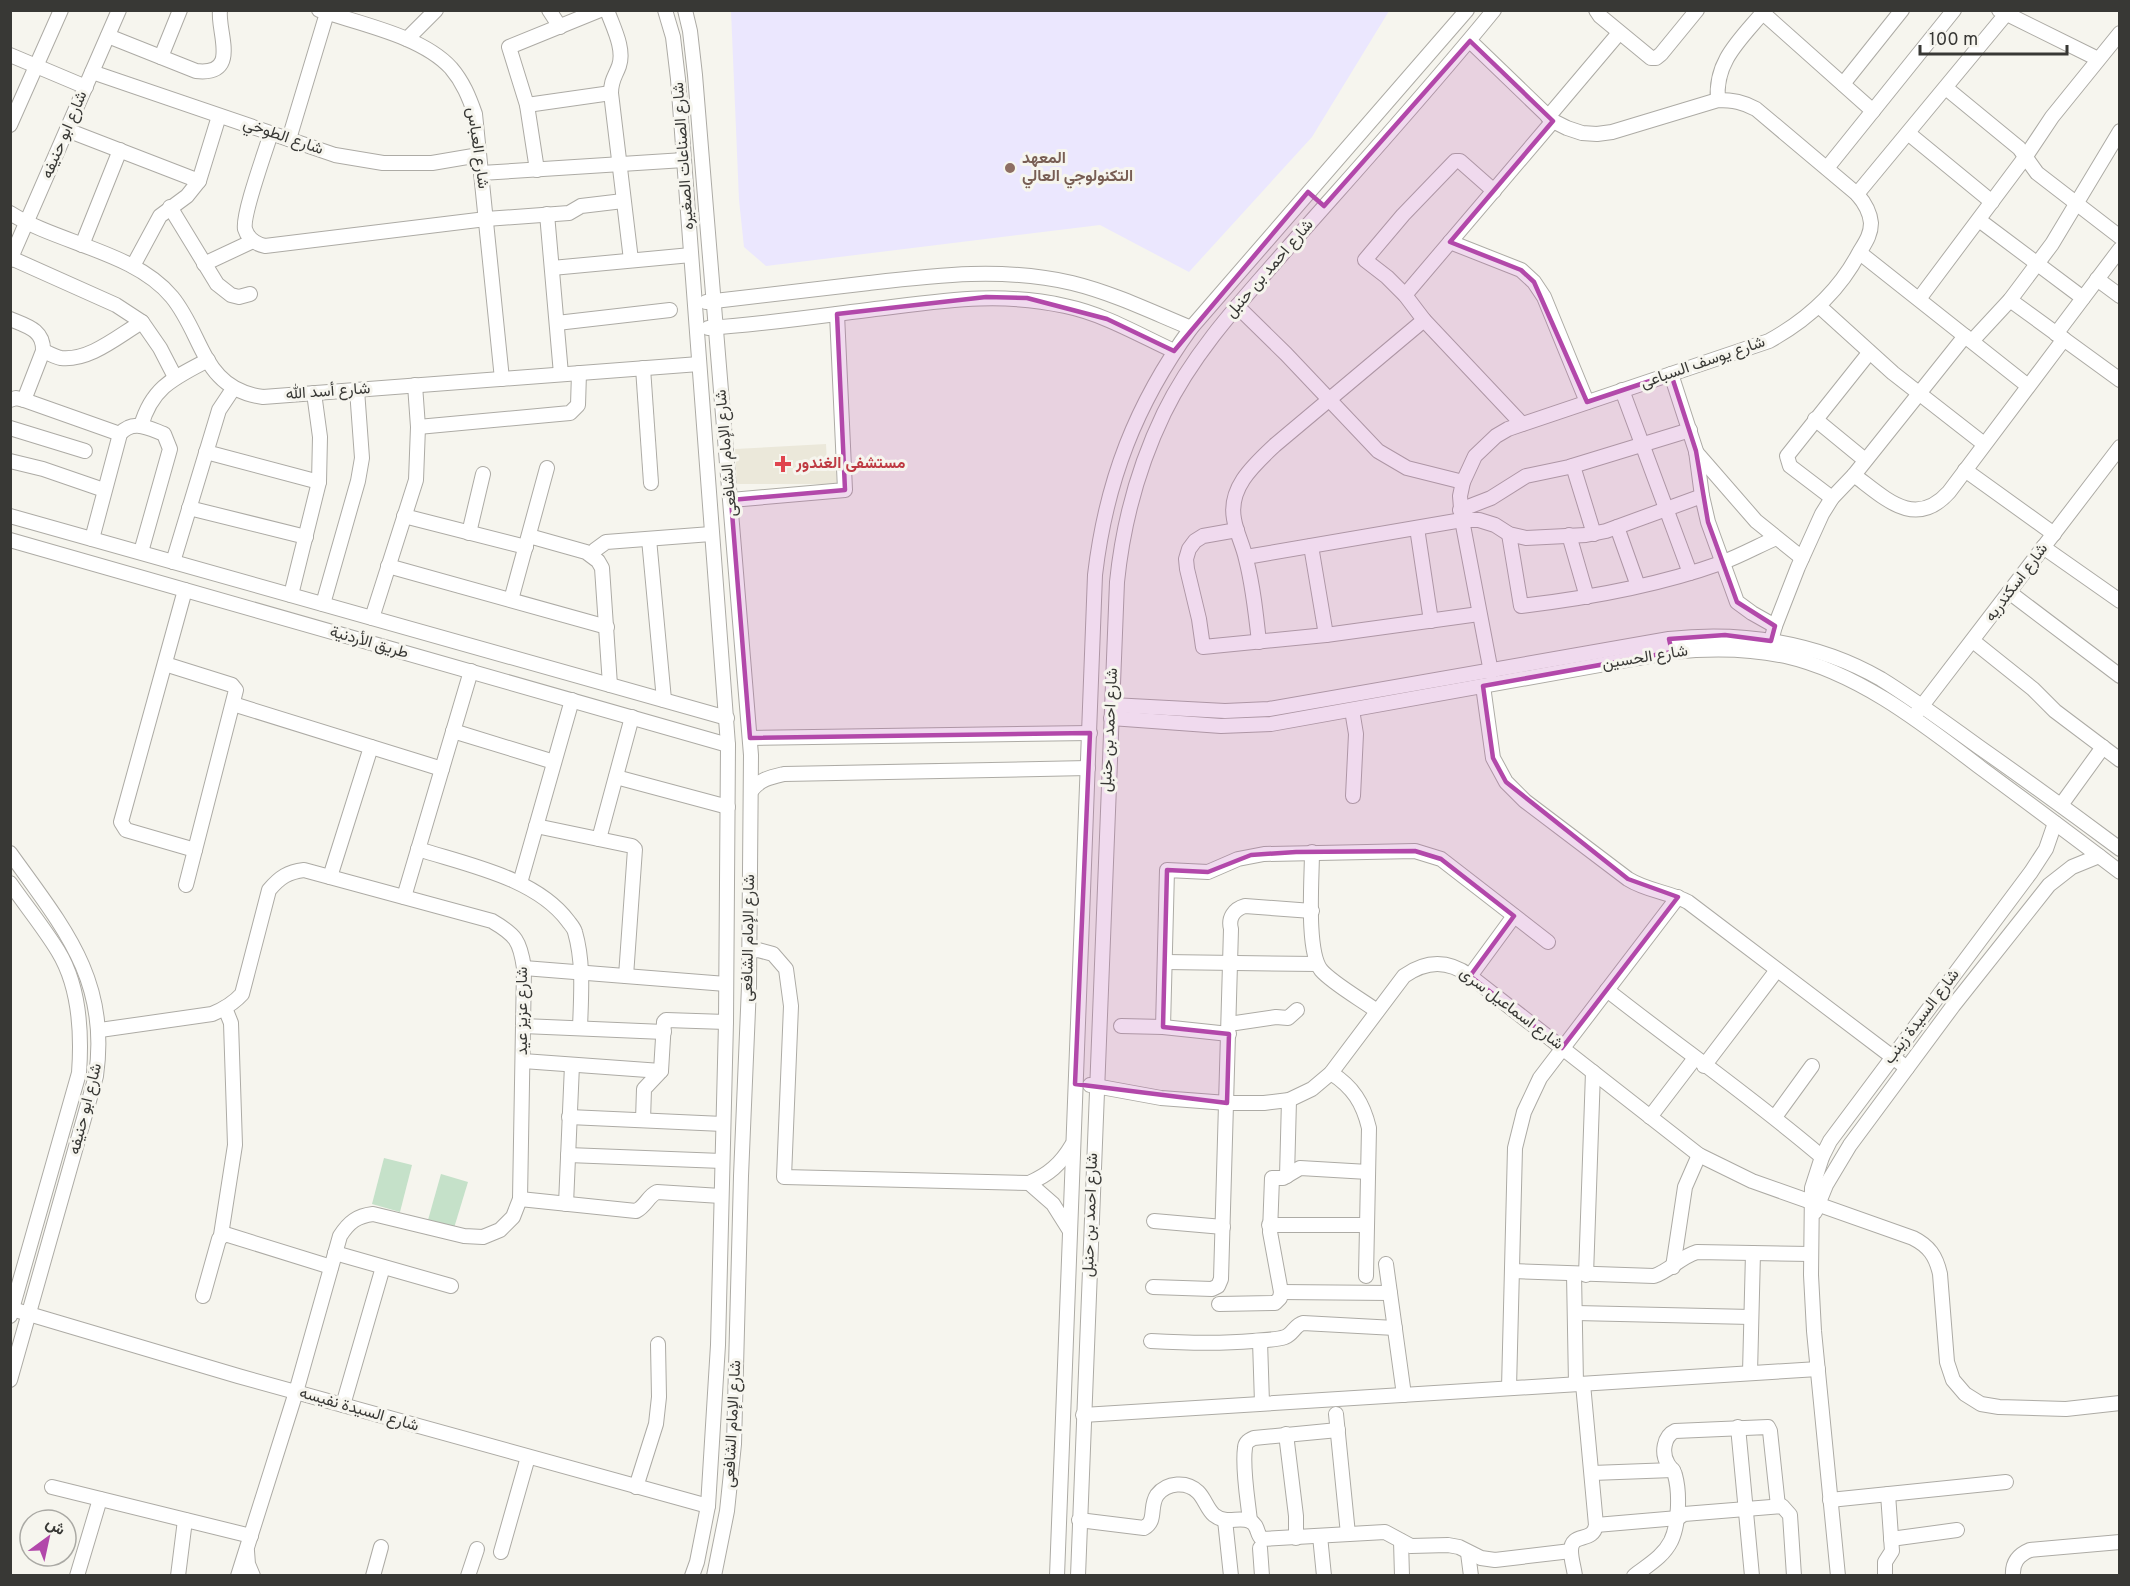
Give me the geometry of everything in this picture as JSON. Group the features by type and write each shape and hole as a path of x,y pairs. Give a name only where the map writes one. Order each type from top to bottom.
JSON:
{"street":[{"path":"10,125 15,102 36,66 61,10"},
{"name":"شارع ابو حنيفه","path":"11,259 119,10"},
{"path":"161,57 180,10"},
{"path":"108,36 195,71 210,70 217,66 225,54 224,36 219,20 220,10"},
{"path":"407,39 436,10"},
{"path":"549,10 560,27"},
{"path":"537,170 527,105 509,47 600,10"},
{"path":"607,10 620,51 619,66 614,74 611,93 631,260"},
{"name":"شارع الصناعات الصغيره","path":"665,10 673,37 695,303"},
{"name":"شارع الصناعات الصغيره","path":"685,10 695,75 714,301"},
{"name":"شارع احمد بن حنبل","path":"1057,1575 1095,574 1104,514 1121,455 1132,428 1145,400 1174,351 1191,328 1467,10"},
{"name":"شارع احمد بن حنبل","path":"1078,1575 1111,711 1117,582 1126,520 1142,464 1177,388 1237,306 1470,41 1494,10"},
{"path":"1596,10 1619,33 1651,58 1656,58 1697,10"},
{"path":"1843,84 1902,10"},
{"path":"1827,168 1954,10"},
{"path":"289,139 323,12"},
{"name":"شارع العباس","path":"323,12 424,46 452,69 467,90 476,114 502,379"},
{"path":"1718,100 1718,81 1723,63 1764,12 1873,111"},
{"path":"1857,194 1946,88 2002,12 2098,59"},
{"path":"1405,295 1494,191 1619,33"},
{"path":"1919,299 2026,156 2052,117 2120,33"},
{"name":"شارع يوسف السباعى","path":"1470,41 1551,119 1582,133 1612,132 1718,100 1734,100 1756,109 1857,194 1866,206 1871,221 1869,236 1844,278 1819,306 1769,341 1522,424 1502,432 1475,456 1463,482 1461,515 1491,672"},
{"path":"10,55 86,87"},
{"name":"شارع الطوخي","path":"92,72 335,155 383,163 432,163 480,155"},
{"path":"1946,88 2011,141 2026,156 2037,172 2120,237"},
{"path":"527,105 611,93"},
{"path":"133,266 160,216 187,196 200,182 219,116"},
{"path":"67,130 200,182"},
{"path":"1771,641 1774,626 1802,558 1832,498 1854,475 1918,394 1969,339 2010,300 2038,264 2120,131"},
{"path":"271,133 245,219 245,228 253,242 265,246 486,219 569,213 581,206 623,201"},
{"path":"1908,133 1992,202"},
{"path":"82,245 120,150"},
{"path":"481,173 684,160"},
{"path":"1494,191 1460,161 1455,160 1403,215 1365,260 1405,295 1424,320 1522,424"},
{"path":"1308,192 1324,206"},
{"path":"170,207 223,291 239,297 250,294"},
{"path":"10,213 27,223 133,266 154,279 172,297 217,376 233,389 219,410 173,561"},
{"path":"547,214 561,374"},
{"path":"1979,220 2083,298"},
{"path":"204,264 253,242"},
{"path":"1450,242 1521,270 1534,282 1544,297 1587,402"},
{"path":"1854,475 1900,508 1922,509 1942,500 2028,386 2083,298 2120,249"},
{"path":"1860,253 2028,386"},
{"path":"552,268 691,255"},
{"path":"11,259 116,305 142,322 160,348 175,377"},
{"path":"695,303 940,274 985,272 1029,275 1073,283 1115,296 1191,328"},
{"path":"2097,279 2120,296"},
{"path":"697,329 986,297 1027,298 1067,306 1107,319 1174,351"},
{"path":"2010,300 2120,380"},
{"name":"شارع الإمام الشافعى","path":"714,301 750,738 751,790 750,951 742,1142 734,1444 728,1511 714,1575"},
{"name":"شارع الإمام الشافعى","path":"692,1575 697,1562 708,1506 718,1345 726,1022 728,807 727,718 711,534 695,303"},
{"path":"1237,306 1286,354 1371,445 1386,457 1416,471 1463,482"},
{"path":"1819,306 1918,394 1984,444"},
{"path":"557,323 670,310"},
{"path":"730,500 845,490 837,314"},
{"path":"10,319 34,329 42,339 43,351 17,400 120,434"},
{"path":"1259,642 1246,557 1233,518 1234,503 1244,477 1253,465 1275,445 1424,320"},
{"path":"43,351 59,358 76,358 142,322"},
{"path":"1832,498 1787,462 1790,451 1869,352"},
{"path":"141,426 145,411 163,386 208,360"},
{"name":"شارع أسد الله","path":"233,389 247,395 263,397 699,364"},
{"path":"643,368 651,483"},
{"path":"418,427 570,413 576,409 579,401 579,373"},
{"path":"1671,374 1696,451 1702,496 1712,535 1737,602 1774,626"},
{"path":"372,618 416,480 418,427 416,386"},
{"path":"323,604 358,481 362,458 357,390"},
{"path":"1623,390 1690,573"},
{"path":"291,595 319,483 320,437 314,393"},
{"path":"1815,419 1865,460"},
{"path":"92,538 120,434 129,427 141,426 164,434 170,448 141,552"},
{"path":"10,428 85,451"},
{"path":"1246,557 1417,528 1461,515 1526,476 1573,466 1690,430"},
{"path":"1696,451 1756,521 1802,558"},
{"path":"206,452 319,483"},
{"name":"شارع اسكندريه","path":"1913,718 2043,547 2117,456"},
{"path":"10,461 104,490"},
{"path":"1573,466 1594,534"},
{"path":"511,600 548,468"},
{"path":"1965,470 2054,534"},
{"path":"469,533 483,474"},
{"path":"1461,515 1495,525 1509,534 1526,538 1569,536 1594,534 1702,496"},
{"path":"189,508 306,537"},
{"path":"1104,514 1126,520"},
{"name":"طريق الأردنية","path":"10,516 727,718"},
{"path":"404,516 469,533 593,556 602,568 610,685"},
{"path":"1617,527 1638,586"},
{"path":"1417,528 1431,621"},
{"path":"1238,530 1203,536 1189,549 1186,559 1203,647 1326,635 1479,614"},
{"path":"593,556 595,550 606,542 711,534"},
{"path":"1509,534 1521,606 1587,597 1690,573 1722,562 1776,538"},
{"path":"1569,536 1587,597"},
{"path":"649,539 664,700"},
{"name":"طريق الأردنية","path":"10,540 728,745"},
{"path":"1311,546 1326,635"},
{"path":"2043,547 2120,601"},
{"path":"388,566 606,627"},
{"path":"185,590 122,825 126,830 195,850"},
{"path":"2009,592 2120,676"},
{"name":"شارع الحسين","path":"1111,711 1225,711 1284,707 1725,635 1753,637 1815,651 1848,663 1880,679 1922,706 2120,849"},
{"path":"1973,641 2033,689 2055,711 2120,760"},
{"name":"شارع الحسين","path":"1111,711 1221,726 1247,726 1287,722 1483,686 1670,645 1702,649 1731,649 1787,657 1866,688 1913,718 2120,872"},
{"path":"165,664 232,685 236,690 186,885"},
{"path":"404,897 471,671"},
{"path":"1483,686 1493,758 1506,782 1525,801 1641,888 1678,897 1907,1068"},
{"path":"520,883 572,700"},
{"path":"233,704 442,769"},
{"path":"1284,707 1287,722"},
{"path":"1352,710 1356,734 1353,796"},
{"path":"599,839 632,717"},
{"path":"453,730 554,762"},
{"path":"750,738 1090,733"},
{"path":"330,877 371,747"},
{"path":"2061,805 2103,747"},
{"path":"751,790 765,779 784,774 1088,768"},
{"path":"616,777 728,807"},
{"name":"شارع السيدة زينب","path":"1838,1575 1811,1293 1814,1205 1812,1188 1830,1141 2031,872 2046,849 2055,822"},
{"path":"536,826 632,846 635,849 626,976"},
{"path":"418,849 520,883 542,894 554,905 575,930 581,973 580,1028"},
{"path":"1163,1027 1167,870 1208,872 1251,855 1401,850 1428,854 1440,859 1548,942"},
{"path":"1312,852 1312,911 1314,954 1317,964 1323,973 1377,1011"},
{"name":"شارع ابو حنيفه","path":"10,853 74,946 96,1001 100,1030 100,1053 96,1076 10,1380"},
{"name":"شارع السيدة زينب","path":"1814,1205 1850,1145 2049,885 2072,867 2099,856"},
{"name":"شارع عزيز عيد","path":"225,1008 242,994 269,890 280,877 292,872 304,870 492,921 510,932 521,948 524,968 520,1199 513,1217 500,1230 483,1237 464,1236 373,1214 359,1216 347,1224 340,1236 296,1392 238,1575"},
{"name":"شارع ابو حنيفه","path":"10,883 59,953 71,982 76,1002 81,1042 79,1073 11,1312"},
{"path":"1509,1388 1515,1148 1524,1112 1540,1078 1678,897"},
{"path":"1153,1287 1208,1289 1218,1286 1221,1279 1229,1029 1231,929 1229,922 1238,908 1245,906 1312,911"},
{"path":"1470,976 1514,916"},
{"path":"750,951 758,950 773,954 786,969 791,1006 784,1177 1029,1183 1055,1168 1073,1143"},
{"path":"1165,962 1317,964"},
{"name":"شارع اسماعيل سرى","path":"1076,1084 1161,1098 1227,1103 1289,1100 1312,1089 1331,1073 1404,976 1415,968 1443,963 1460,969 1470,976 1699,1155 1752,1181 1923,1243 1938,1262 1947,1362 1953,1380 1965,1394 1981,1404 1999,1407 2066,1409 2120,1403"},
{"path":"524,968 726,984"},
{"path":"1650,1117 1778,970"},
{"path":"1607,990 1775,1117 1822,1157"},
{"path":"100,1030 212,1014 225,1008 231,1023 235,1145 221,1235 203,1296"},
{"path":"1121,1026 1229,1029 1276,1017 1288,1018 1296,1010"},
{"path":"643,1120 644,1089 661,1071 664,1022 668,1019 726,1022"},
{"path":"523,1026 664,1032"},
{"path":"523,1061 661,1071"},
{"path":"566,1204 572,1065"},
{"path":"1775,1117 1812,1066"},
{"path":"1575,1575 1571,1551 1574,1541 1590,1536 1596,1525 1592,1473 1579,1384 1576,1313 1593,1072"},
{"path":"1331,1073 1343,1081 1356,1095 1365,1111 1369,1128 1366,1276"},
{"path":"1287,1176 1289,1100"},
{"path":"569,1117 723,1124"},
{"path":"723,1142 742,1142"},
{"path":"568,1155 722,1161"},
{"path":"1673,1267 1685,1187 1699,1155"},
{"path":"1218,1304 1275,1303 1280,1298 1281,1292 1269,1225 1272,1178 1287,1176 1300,1168 1368,1172"},
{"path":"1029,1183 1053,1204 1070,1231"},
{"path":"520,1199 636,1211 657,1192 721,1196"},
{"path":"1154,1221 1223,1227"},
{"path":"1269,1225 1367,1225"},
{"path":"221,1235 225,1234 333,1260 383,1267 451,1286"},
{"path":"1512,1271 1654,1276 1697,1252 1811,1254"},
{"path":"1750,1373 1753,1253"},
{"path":"1386,1264 1404,1395"},
{"path":"342,1405 383,1267"},
{"path":"1281,1292 1390,1293"},
{"name":"شارع السيدة نفيسه","path":"11,1312 29,1314 296,1392 708,1506"},
{"path":"1576,1313 1751,1317"},
{"path":"1151,1341 1219,1344 1260,1341 1284,1338 1297,1324 1303,1323 1395,1328"},
{"path":"1260,1341 1263,1403"},
{"path":"636,1487 656,1424 660,1379 658,1344"},
{"path":"1083,1415 1818,1369"},
{"path":"1336,1414 1348,1534"},
{"path":"1634,1575 1666,1550 1674,1534 1678,1518 1675,1476 1667,1463 1666,1456 1666,1440 1671,1433 1764,1426 1770,1430 1778,1506"},
{"path":"1738,1427 1752,1575"},
{"path":"1338,1430 1254,1438 1245,1447 1250,1521 1257,1528 1258,1536 1262,1539 1385,1532 1416,1547 1459,1546 1468,1553 1495,1560 1571,1551"},
{"path":"1286,1434 1296,1516 1296,1538"},
{"path":"501,1552 528,1457"},
{"path":"1592,1473 1673,1470"},
{"path":"1830,1500 2006,1482"},
{"path":"1079,1520 1144,1528 1152,1519 1153,1504 1157,1496 1164,1489 1181,1484 1198,1492 1213,1514 1225,1520 1250,1521"},
{"path":"52,1486 185,1520 249,1542 248,1564 253,1575"},
{"path":"1885,1575 1885,1562 1892,1551 1888,1494"},
{"path":"77,1575 100,1499"},
{"path":"1596,1525 1678,1518 1684,1514 1778,1506 1785,1508 1790,1515 1794,1575"},
{"path":"178,1575 185,1520"},
{"path":"1225,1520 1231,1575"},
{"path":"1891,1539 1957,1530"},
{"path":"1320,1536 1324,1575"},
{"path":"1401,1541 1402,1575"},
{"path":"2013,1575 2014,1563 2018,1557 2030,1550 2120,1542"},
{"path":"373,1575 381,1547"},
{"path":"1260,1548 1262,1575"},
{"path":"468,1575 477,1549"},
{"path":"1468,1553 1471,1575"}],"highlighted area":[{"path":"1470,41 1553,121 1450,242 1521,270 1534,282 1587,402 1671,374 1696,451 1708,522 1737,602 1775,626 1771,641 1725,635 1669,639 1672,652 1483,686 1493,758 1506,782 1628,879 1678,897 1562,1048 1470,976 1514,916 1441,859 1415,851 1296,852 1251,855 1208,872 1167,870 1163,1027 1229,1034 1227,1103 1075,1084 1090,733 750,738 731,500 845,490 837,314 986,297 1027,298 1107,319 1174,351 1308,192 1324,206"}],"shaded area":[{"name":"المعهد التكنولوجي العالي","path":"731,10 1389,11 1312,137 1189,272 1100,225 766,266 744,247 739,200"},
{"name":"مستشفى الغندور","path":"826,444 827,463 835,465 837,484 737,484 735,449"}],"green space":[{"path":"384,1158 412,1165 400,1212 372,1204"},
{"path":"441,1174 468,1182 454,1228 428,1220"}],"place":[{"name":"المعهد التكنولوجي العالي","path":"1010,168"},
{"name":"مستشفى الغندور","path":"783,464"}]}
